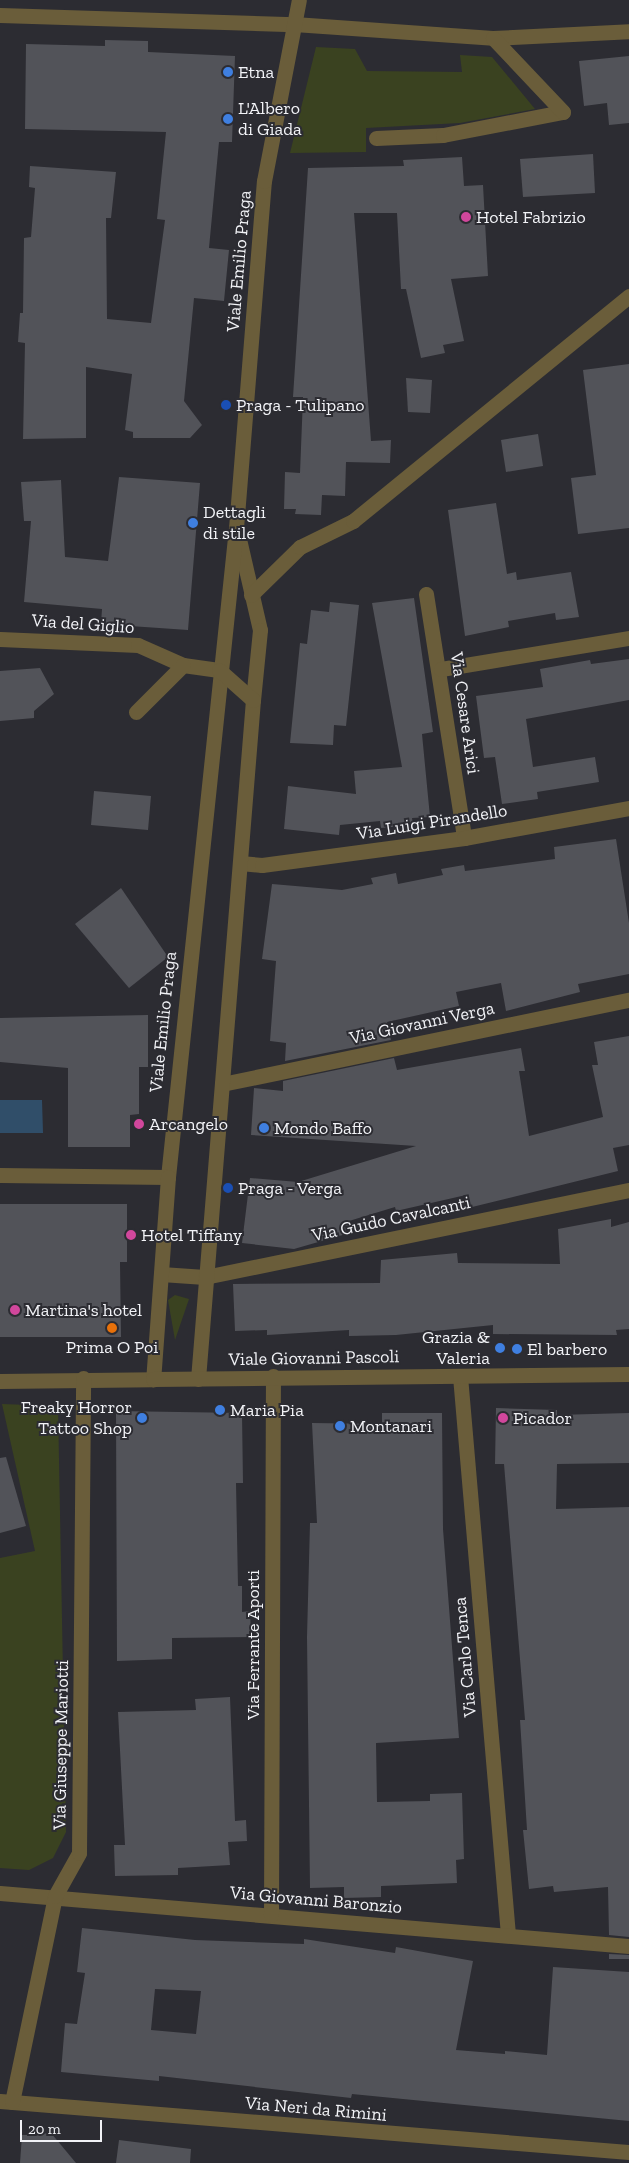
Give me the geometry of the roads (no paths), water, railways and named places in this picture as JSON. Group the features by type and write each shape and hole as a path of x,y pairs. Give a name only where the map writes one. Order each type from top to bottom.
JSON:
{"street":[{"name":"Viale Emilio Praga","path":"153,1379 168,1177 219,670 236,528 264,181 299,0"},
{"path":"0,14 294,24 492,38 629,31"},
{"path":"376,138 444,135 563,112 492,38"},
{"path":"251,595 300,547 353,522 629,296"},
{"name":"Viale Emilio Praga","path":"198,1379 260,630 236,528"},
{"name":"Via Cesare Arici","path":"426,594 441,669 464,838"},
{"path":"441,669 629,638"},
{"name":"Via del Giglio","path":"0,639 138,645 183,665 219,670"},
{"path":"136,712 183,665"},
{"path":"219,670 253,700"},
{"name":"Via Luigi Pirandello","path":"240,863 262,865 464,838 629,808"},
{"name":"Via Giovanni Verga","path":"222,1084 629,1000"},
{"path":"0,1176 168,1177"},
{"name":"Via Guido Cavalcanti","path":"161,1274 205,1277 629,1190"},
{"name":"Viale Giovanni Pascoli","path":"0,1381 83,1378 198,1379 273,1376 629,1374"},
{"name":"Via Ferrante Aporti","path":"271,1915 273,1376"},
{"name":"Via Carlo Tenca","path":"460,1376 508,1935"},
{"name":"Via Giuseppe Mariotti","path":"6,2102 55,1896 78,1853 83,1378"},
{"name":"Via Giovanni Baronzio","path":"0,1893 55,1896 629,1946"},
{"name":"Via Neri da Rimini","path":"6,2102 629,2152"}],"water":[{"path":"0,1100 42,1100 43,1133 0,1133"}],"place":[{"name":"Etna","path":"228,72"},
{"name":"L'Albero di Giada","path":"228,119"},
{"name":"Hotel Fabrizio","path":"466,217"},
{"name":"Praga - Tulipano","path":"226,405"},
{"name":"Dettagli di stile","path":"193,523"},
{"name":"Arcangelo","path":"139,1124"},
{"name":"Mondo Baffo","path":"264,1128"},
{"name":"Praga - Verga","path":"228,1188"},
{"name":"Hotel Tiffany","path":"131,1235"},
{"name":"Martina's hotel","path":"15,1310"},
{"name":"Prima O Poi","path":"112,1328"},
{"name":"Grazia & Valeria","path":"500,1348"},
{"name":"El barbero","path":"517,1349"},
{"name":"Maria Pia","path":"220,1410"},
{"name":"Freaky Horror Tattoo Shop","path":"142,1418"},
{"name":"Picador","path":"503,1418"},
{"name":"Montanari","path":"340,1426"}]}
